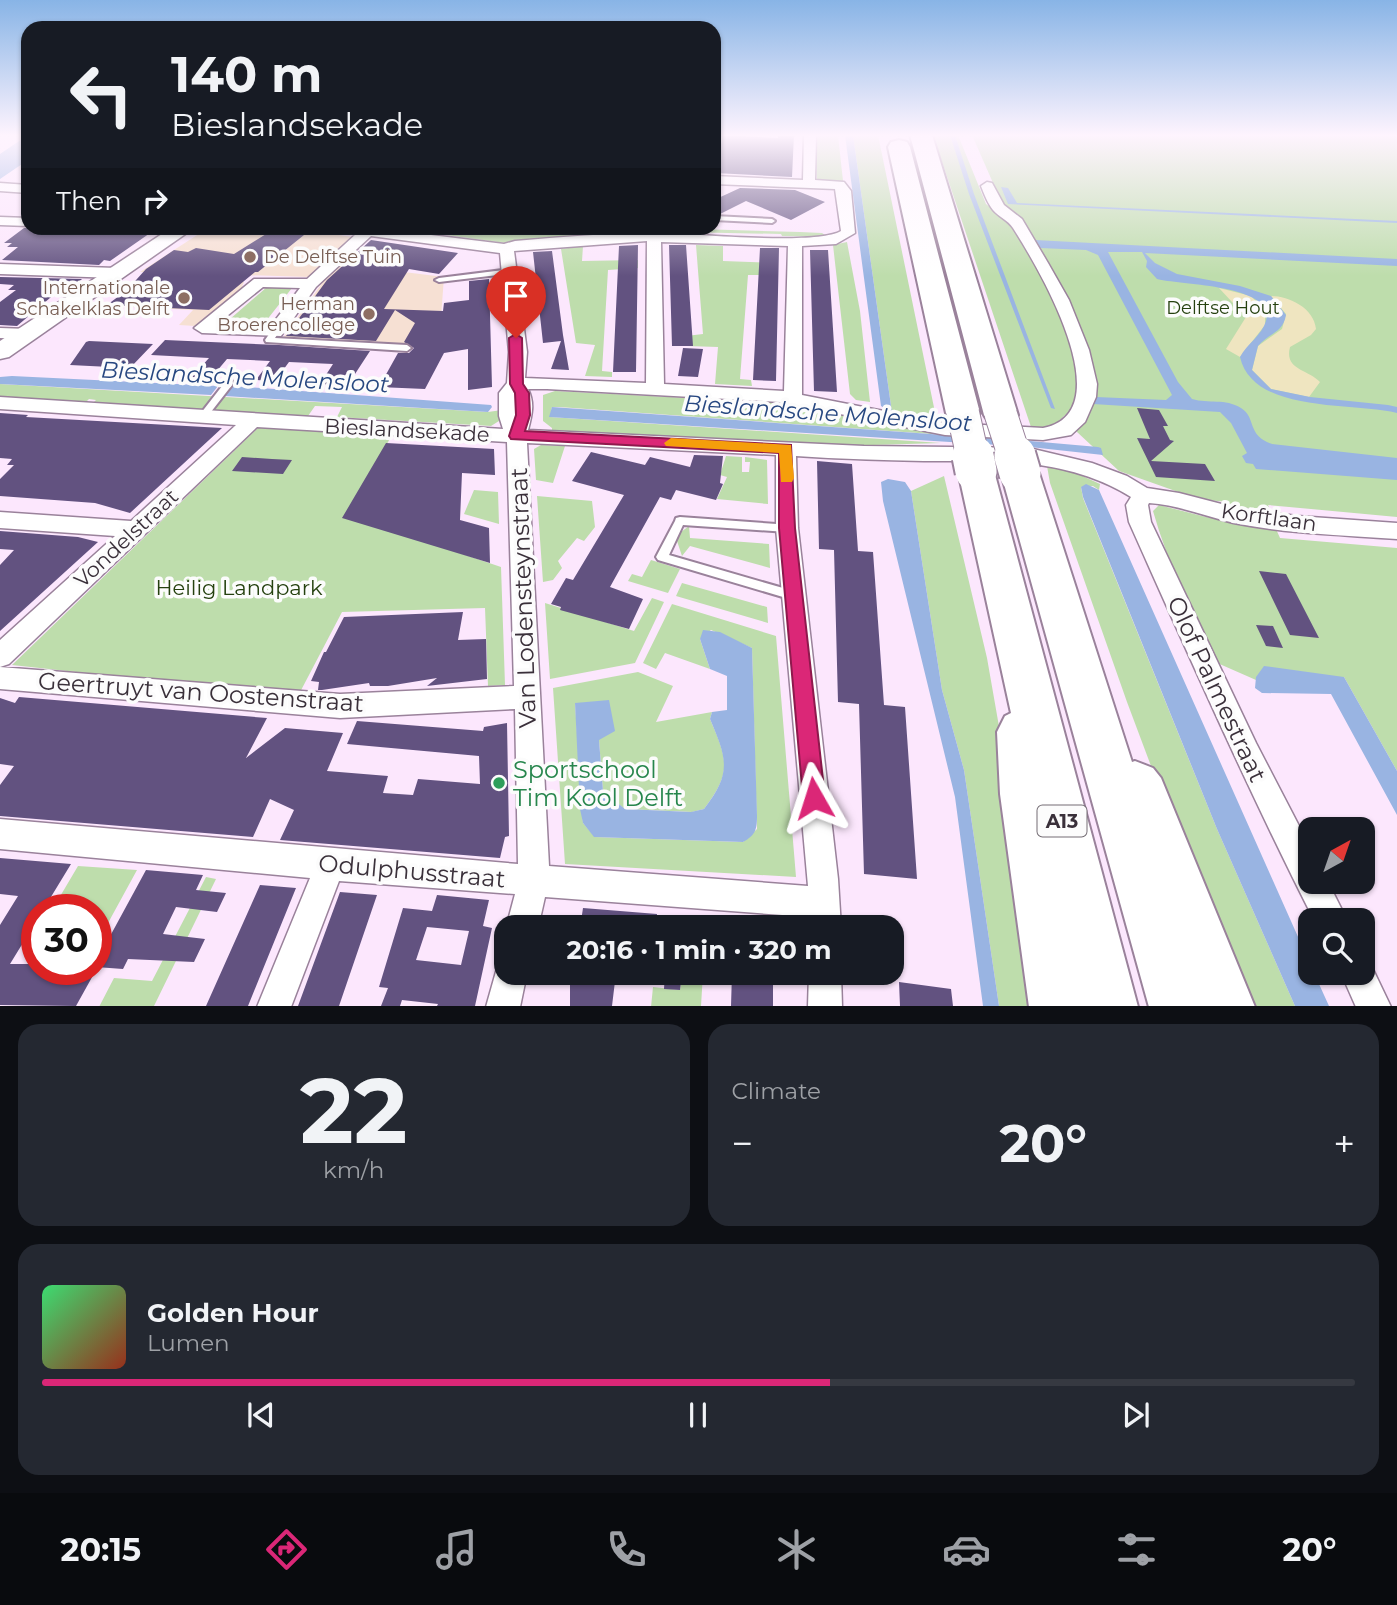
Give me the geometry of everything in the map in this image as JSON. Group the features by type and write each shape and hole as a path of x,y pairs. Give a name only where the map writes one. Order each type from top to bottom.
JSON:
{"highway":[{"name":"A13","path":"907,182 1107,1006"},
{"path":"934,182 1001,415 1180,1006"},
{"name":"A13","path":"1017,636 1026,794 1060,1006"},
{"path":"1102,742 1143,796 1224,1006"}],"main road":[{"path":"0,352 173,235"}],"street":[{"path":"698,235 795,242 836,240 848,233 844,189 835,185 760,182"},
{"path":"516,384 547,383 793,398 945,429 1043,434 1064,430 1078,418 1087,397 1088,384 1080,350 1061,300 1041,263 1017,222 998,207 987,186"},
{"path":"0,189 21,190"},
{"path":"0,221 21,222"},
{"path":"311,284 258,282 202,328 275,332 311,284 356,235"},
{"path":"427,235 506,249 626,235"},
{"path":"654,389 656,235"},
{"path":"793,398 795,242"},
{"name":"Van Lodensteynstraat","path":"506,249 509,254 518,352 516,384 522,393 523,415 517,436 534,881 525,915"},
{"path":"0,269 116,273"},
{"path":"0,333 28,334"},
{"name":"Bieslandsekade","path":"0,403 210,407 252,421 517,436 893,454 1029,454 1085,468 1120,481 1143,495"},
{"name":"Vondelstraat","path":"0,656 252,421"},
{"path":"786,449 787,528 825,915"},
{"name":"Korftlaan","path":"1143,495 1166,496 1214,511 1256,519 1397,531"},
{"name":"Olof Palmestraat","path":"1143,495 1137,505 1140,522 1246,752 1298,856"},
{"path":"0,520 135,529"},
{"name":"Geertruyt van Oostenstraat","path":"0,678 340,706 527,697"},
{"name":"Odulphusstraat","path":"0,834 534,881 825,915"},
{"path":"274,1006 330,864"},
{"path":"503,1006 508,985"},
{"path":"825,985 825,1006"},
{"path":"1363,985 1374,1006"}],"lane":[{"path":"721,218 772,221"},
{"path":"439,280 510,271"},
{"path":"275,332 269,341 407,348"},
{"path":"210,407 229,383"},
{"path":"787,528 680,520 662,557 793,595"}],"shaded area":[{"name":"De Delftse Tuin","path":"197,235 338,235 360,238 310,277 140,272"},
{"name":"Herman Broerencollege","path":"340,264 444,277 439,344 416,346 283,338 332,269"},
{"name":"Internationale Schakelklas Delft","path":"160,278 244,282 241,289 195,326 179,325 193,310 130,307"}],"green space":[{"path":"860,182 888,182 937,422 892,413"},
{"name":"Delftse Hout","path":"949,182 977,182 986,204 1011,224 993,182 1397,182 1397,517 1268,505 1271,512 1224,505 1227,502 1198,499 1119,471 1077,432 1071,410 1054,425 1032,430"},
{"path":"721,230 822,233 828,237 721,233"},
{"path":"446,235 604,235 569,236 505,243"},
{"path":"847,242 860,311 870,402 856,400 850,394 833,245"},
{"path":"696,245 723,246 723,261 778,263 778,275 748,275 740,379 751,380 752,386 715,384 718,347 687,346 686,336 703,334"},
{"path":"583,246 582,261 638,260 638,268 608,270 602,371 612,372 612,377 585,376 595,345 576,343 561,249"},
{"path":"267,287 292,288 266,321 230,319"},
{"path":"0,384 488,412 502,410 499,421 491,426 337,417 342,407 315,406 308,416 92,404 96,400 89,399 85,403 0,397"},
{"path":"555,391 783,403 1030,441 559,407 552,407 550,417 941,443 839,446 552,431 543,421 543,395"},
{"name":"Heilig Landpark","path":"260,426 392,435 347,515 501,567 505,685 488,686 485,608 342,612 298,696 12,665"},
{"path":"541,445 565,446 553,483 536,480 534,449"},
{"path":"726,456 742,457 742,472 749,472 750,462 745,462 745,457 767,460 768,504 717,499 727,477 720,475"},
{"path":"1047,466 1078,474 1100,484 1099,490 1093,486 1081,487 1083,498 1217,829 1295,1006 1241,1006 1127,702 1050,483"},
{"path":"944,476 987,658 1048,1006 999,1006 964,770 942,690 911,491"},
{"path":"474,490 498,492 499,524 464,514"},
{"path":"537,496 592,501 595,527 584,541 577,538 558,561 562,568 553,580 543,582"},
{"path":"1159,505 1206,517 1276,529 1280,538 1397,548 1397,771 1344,677 1256,677 1256,680 1215,662 1166,550 1153,511"},
{"path":"689,526 690,538 769,544 770,568 690,546 682,556 677,541 681,532"},
{"path":"651,560 680,569 668,593 628,581 632,574 642,577"},
{"path":"682,583 767,607 768,623 676,596"},
{"path":"652,598 664,602 635,663 550,679 545,603 634,631"},
{"path":"672,604 776,636 796,877 565,864 553,688 638,672 673,686 656,722 712,712 710,719 723,756 723,775 704,809 692,812 625,809 603,792 599,740 575,703 583,823 595,837 743,842 757,829 752,648 711,630 700,639 710,669 665,653 656,669 643,663"},
{"path":"78,866 137,870 112,916 112,894 61,894"},
{"path":"206,877 216,879 154,1006 100,1006 114,978 152,981"},
{"path":"681,985 702,985 701,1006 651,1006 653,987 680,990"}],"sand":[{"path":"1219,288 1251,296 1265,311 1265,325 1240,357 1226,349 1246,317"},
{"path":"1271,296 1285,298 1300,305 1311,315 1314,322 1316,329 1290,347 1289,355 1294,365 1320,382 1309,397 1271,389 1252,370 1258,346 1282,329 1286,314"}],"water":[{"path":"851,182 860,182 892,413 881,406"},
{"path":"965,182 970,182 1055,409 1051,408"},
{"path":"1001,187 1008,188 1017,203 1397,223 1008,204"},
{"path":"1035,240 1397,259 1397,266 1145,253 1155,263 1177,274 1240,286 1271,296 1286,315 1282,326 1258,346 1252,370 1271,389 1310,397 1388,405 1397,407 1397,413 1306,402 1284,397 1264,388 1249,375 1240,357 1266,321 1265,309 1256,300 1223,288 1157,279 1146,267 1147,261 1142,252 1108,252 1178,382 1192,399 1229,403 1241,408 1246,412 1258,436 1272,444 1397,458 1397,480 1256,469 1253,464 1246,463 1242,456 1247,453 1231,423 1220,412 1093,404 1096,397 1166,400 1172,395 1098,255 1086,250 1040,248"},
{"path":"0,377 218,386 211,395 0,384"},
{"path":"232,386 492,407 488,412 225,396"},
{"path":"552,407 1030,441 1098,447 1103,455 1030,447 549,417"},
{"path":"888,479 905,482 911,491 942,690 964,770 999,1006 983,1006 955,797 883,501 881,482"},
{"path":"1086,484 1099,490 1298,937 1298,985 1319,985 1329,1006 1295,1006 1217,829 1081,487"},
{"path":"703,630 720,632 752,648 757,815 755,831 743,842 594,837 583,823 580,809 575,703 609,700 615,731 599,740 603,791 625,809 691,812 704,809 719,785 723,775 723,756 710,719 712,712 727,710 727,676 710,669 700,639"},
{"path":"1264,666 1344,677 1397,771 1397,815 1331,694 1262,693 1255,688 1256,677"}],"building":[{"path":"740,188 795,190 825,202 791,220 746,201 721,214 721,197"},
{"path":"21,230 21,235 147,235 110,261 104,260 99,265 2,260 18,247 7,247 12,243 4,243"},
{"path":"265,235 304,235 209,310 107,305 127,290 146,269 174,250 188,252 196,248 234,254"},
{"path":"371,240 458,253 439,274 409,269 384,309 443,311 444,303 469,300 469,281 489,279 492,387 468,390 468,349 444,353 425,389 379,387 398,353 409,353 414,348 404,342 415,323 395,310 376,341 286,336 327,280"},
{"path":"638,245 636,372 613,372 619,246"},
{"path":"669,245 686,245 693,346 672,346"},
{"path":"760,248 779,248 776,381 753,380"},
{"path":"810,250 828,250 837,392 814,391"},
{"path":"552,251 569,370 551,369 561,341 543,343 533,252"},
{"path":"0,277 82,279 69,291 57,292 17,326 0,325 0,302 16,290 8,290 14,285 0,284"},
{"path":"165,340 370,351 355,374 346,374 339,385 320,384 333,364 289,362 275,381 256,380 270,361 227,359 211,378 192,377 209,358 151,355"},
{"path":"86,342 153,344 130,368 70,365"},
{"path":"683,348 703,349 698,377 678,376"},
{"path":"1137,408 1159,410 1168,426 1163,426 1170,440 1174,441 1151,461 1205,464 1215,481 1156,477 1137,438 1150,439"},
{"path":"0,413 28,415 26,417 222,428 130,513 95,503 0,496 0,479 14,465 7,465 12,459 0,458"},
{"path":"386,443 494,449 495,475 462,473 460,520 489,528 490,563 342,518"},
{"path":"591,452 645,465 650,457 690,467 694,455 723,456 720,483 723,484 716,500 676,490 671,500 660,497 610,587 643,599 629,629 560,610 561,607 551,604 566,578 573,580 624,495 572,481"},
{"path":"242,457 292,460 283,474 232,471"},
{"path":"817,461 852,464 858,551 873,552 884,705 905,707 917,879 864,874 859,704 838,702 834,550 819,549"},
{"path":"0,531 78,537 98,542 0,631 0,565 14,550 0,549"},
{"path":"1259,571 1286,574 1319,638 1290,635"},
{"path":"463,612 458,640 486,639 487,679 427,686 437,678 388,686 370,686 369,683 322,690 318,690 319,682 311,681 344,617"},
{"path":"1256,625 1273,626 1283,648 1266,646"},
{"path":"19,697 267,718 246,758 285,728 343,733 327,771 388,776 383,793 413,795 418,779 480,784 479,756 347,744 357,721 483,731 484,727 507,723 509,836 505,837 500,858 280,840 294,810 270,799 253,837 0,816 0,785 14,766 0,764 0,698 15,703"},
{"path":"0,858 71,864 53,894 21,894 21,946 10,964 21,964 21,985 88,985 76,1006 0,1005 0,925 18,896 0,894"},
{"path":"146,870 203,875 196,890 226,893 217,912 176,907 163,934 205,939 194,962 128,959 123,969 112,968 112,933"},
{"path":"260,885 296,888 248,1006 206,1006"},
{"path":"340,892 377,895 339,1006 298,1006"},
{"path":"437,895 489,900 483,926 492,928 475,1006 437,1006 438,1004 402,1000 400,1006 381,1006 388,988 379,987 403,908 432,911","holes":["427,927 469,931 461,965 416,960"]},
{"path":"583,908 657,914 657,915 582,915"},
{"path":"904,983 951,989 953,1006 900,1006 899,985"},
{"path":"570,985 615,985 612,1006 570,1006"},
{"path":"664,985 681,985 680,990 664,989"},
{"path":"732,985 773,985 773,1006 731,1006"}],"slow traffic":[{"path":"671,443 786,449 786,478"}],"place":[{"name":"De Delftse Tuin","path":"250,257"},
{"name":"Internationale Schakelklas Delft","path":"184,298"},
{"name":"Herman Broerencollege","path":"369,314"},
{"name":"Sportschool Tim Kool Delft","path":"499,783"}],"route":[{"path":"516,338 516,384 522,393 523,415 517,436 786,449 787,528 814,798"}],"water label":[{"name":"Bieslandsche Molensloot","path":"245,377"},
{"name":"Bieslandsche Molensloot","path":"828,413"}]}
